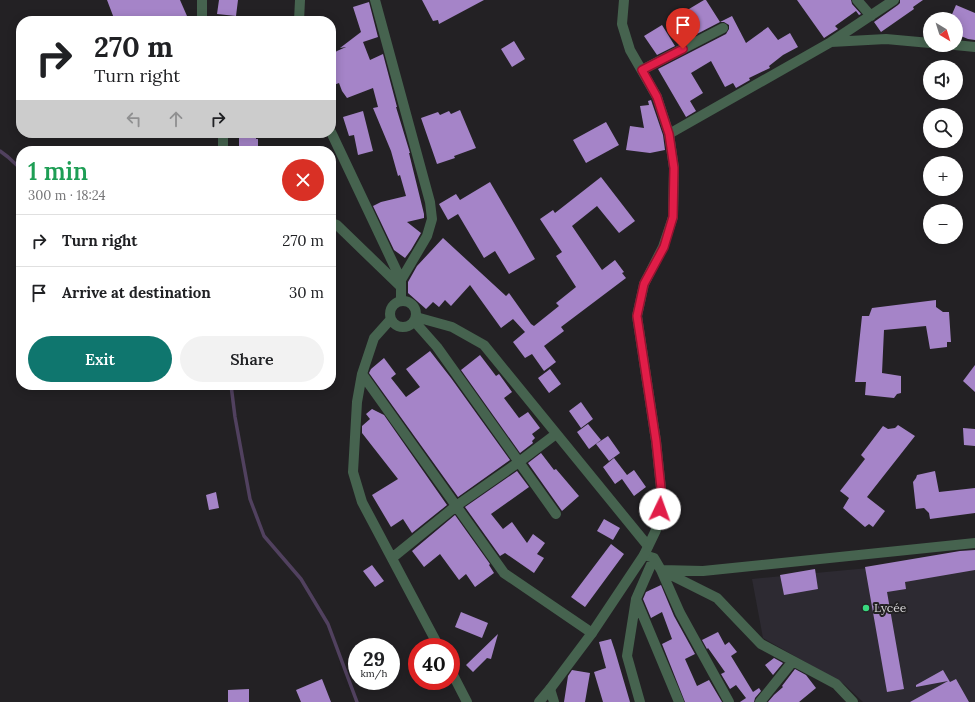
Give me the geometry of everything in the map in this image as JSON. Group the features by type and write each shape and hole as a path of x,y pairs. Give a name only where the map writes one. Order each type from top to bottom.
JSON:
{"street":[{"path":"202,0 202,16"},
{"path":"299,16 300,0"},
{"path":"857,0 871,16"},
{"path":"669,134 831,42 894,0"},
{"path":"376,1 430,202 432,219 427,236 401,283"},
{"path":"626,1 622,24 630,50 657,97 669,134 674,168 673,217 664,247 644,284 637,316 656,441 662,498 656,530 636,598 627,656 640,702"},
{"path":"642,70 723,28"},
{"path":"831,42 886,39 923,42"},
{"path":"963,46 975,47"},
{"path":"334,138 401,283 401,301"},
{"path":"336,225 401,283"},
{"path":"401,301 409,302 413,305 416,313 415,319 407,326 402,327 394,323 390,315 392,308 397,302 401,301"},
{"path":"392,319 374,338 362,374 357,402 353,472 362,502 434,638"},
{"path":"415,319 452,327 484,345 556,434 661,570 680,613 728,702"},
{"path":"415,319 437,347 556,514"},
{"path":"362,374 504,573 592,633"},
{"path":"392,558 456,506 556,434"},
{"path":"661,570 703,572 975,543"},
{"path":"538,702 550,690 649,553"},
{"path":"661,570 717,598 761,644 836,684 854,702"},
{"path":"636,598 679,702"},
{"path":"760,702 793,661"},
{"path":"460,688 467,702"},
{"path":"550,690 554,702"}],"shaded area":[{"name":"Lycée","path":"975,558 975,702 863,702 844,684 763,638 752,579"}],"building":[{"path":"107,0 180,0 187,16 113,16"},
{"path":"219,0 238,0 236,16 217,14"},
{"path":"422,0 484,0 439,24 438,20 433,21"},
{"path":"706,0 720,22 698,34 684,12"},
{"path":"797,0 851,0 852,4 861,14 859,15 856,11 835,26 838,29 824,38"},
{"path":"900,0 923,0 913,7 914,9 881,32 874,22 898,5"},
{"path":"369,2 378,37 363,42 370,60 383,54 396,107 410,153 424,214 424,218 407,222 421,233 405,258 394,250 373,206 381,202 406,196 400,175 398,176 391,151 373,108 378,107 373,88 347,98 339,83 336,84 336,52 346,47 340,48 361,32 353,7"},
{"path":"956,5 975,13 975,40 963,37 963,12 953,12"},
{"path":"732,16 746,43 768,27 778,40 790,33 798,47 783,55 769,66 770,68 749,78 750,80 736,88 733,83 725,87 711,61 691,73 703,93 690,101 696,111 686,117 658,69 726,34 729,29 729,25 724,22 720,22"},
{"path":"662,25 675,46 657,55 644,36"},
{"path":"514,41 525,59 512,67 501,49"},
{"path":"651,100 663,135 665,150 650,153 626,150 630,126 644,128 640,106 649,105 648,101"},
{"path":"460,110 476,148 454,156 455,158 437,164 421,118 438,112 440,115 449,111 451,114"},
{"path":"363,111 373,151 358,155 354,135 349,136 343,117"},
{"path":"606,122 619,145 586,163 573,140"},
{"path":"239,138 258,139 258,146 239,146"},
{"path":"601,177 635,221 619,233 597,206 572,226 602,270 615,260 624,272 622,273 626,278 561,327 564,331 544,346 556,362 544,371 532,354 525,358 513,342 525,332 513,319 501,328 470,285 451,306 445,300 439,307 433,302 426,309 408,293 408,282 417,266 443,238 506,296 509,293 534,326 559,306 556,303 576,287 556,256 562,252 540,219 553,210 555,213"},
{"path":"490,182 535,259 509,274 495,251 484,258 458,214 448,220 439,204 456,194 460,200"},
{"path":"936,300 936,307 943,312 949,312 951,342 947,342 947,347 930,349 926,326 884,330 882,373 901,376 901,393 897,394 894,398 865,395 866,382 855,382 862,316 869,316 872,308"},
{"path":"430,351 510,460 458,497 369,373 371,369 384,358 396,374 391,378 406,397 420,387 406,369"},
{"path":"480,355 496,376 499,374 512,392 504,398 519,418 528,412 540,428 532,434 535,438 532,441 533,443 520,453 461,370"},
{"path":"975,365 975,392 963,381"},
{"path":"550,369 561,384 549,393 538,378"},
{"path":"581,402 593,419 581,428 569,411"},
{"path":"372,409 384,415 447,505 412,533 403,519 391,527 372,495 398,479 362,433 362,426 370,419 366,414"},
{"path":"588,424 601,440 589,449 577,432"},
{"path":"898,425 915,436 867,497 885,511 873,527 869,524 865,527 843,508 849,498 840,491 865,459 861,455 883,426 888,429 895,428"},
{"path":"963,428 975,429 975,446 964,445"},
{"path":"608,436 620,453 609,461 596,444"},
{"path":"541,453 554,470 556,469 579,496 562,511 528,463"},
{"path":"614,458 627,475 634,470 646,487 634,496 622,479 615,484 603,467"},
{"path":"517,471 529,487 491,514 503,529 512,522 527,543 533,534 545,543 537,554 544,558 534,573 505,553 500,556 465,507"},
{"path":"935,471 939,492 975,488 975,513 930,519 929,513 924,508 916,509 913,482 917,475"},
{"path":"216,492 219,508 209,510 206,495"},
{"path":"455,515 490,564 489,565 494,573 475,587 466,574 459,580 440,554 424,567 412,551"},
{"path":"604,519 620,528 613,540 597,531"},
{"path":"611,544 624,554 585,607 571,597"},
{"path":"975,550 975,570 905,582 906,589 887,592 904,689 887,692 865,567 960,551"},
{"path":"372,565 384,581 375,587 363,571"},
{"path":"815,569 818,589 784,595 780,575"},
{"path":"661,585 674,616 695,654 685,659 697,686 709,680 722,702 685,702 662,644 672,639 662,612 651,618 643,599 646,592"},
{"path":"461,612 488,623 482,638 455,627"},
{"path":"718,632 725,645 729,642 737,652 731,656 753,692 759,688 761,691 755,698 754,702 740,702 746,698 736,685 730,689 721,674 725,672 702,640"},
{"path":"498,634 491,659 487,658 473,672 466,665"},
{"path":"611,639 630,702 603,702 594,672 606,668 599,642"},
{"path":"774,658 783,663 773,675 765,665"},
{"path":"795,669 806,675 816,688 799,702 768,702 783,687 782,686"},
{"path":"572,670 590,673 585,702 564,702 568,676"},
{"path":"943,670 950,682 956,679 969,702 910,702 948,681 916,687 916,685"},
{"path":"322,679 331,702 301,702 296,690"},
{"path":"249,689 249,702 228,702 228,690"}],"waterway":[{"path":"0,151 16,164"},
{"path":"232,390 250,499 264,536 301,579 328,624 357,702"}],"place":[{"name":"Lycée","path":"866,608"}],"route":[{"path":"660,509 662,498 656,441 637,316 644,284 664,247 673,217 674,168 669,134 657,97 642,70 683,49"}]}
